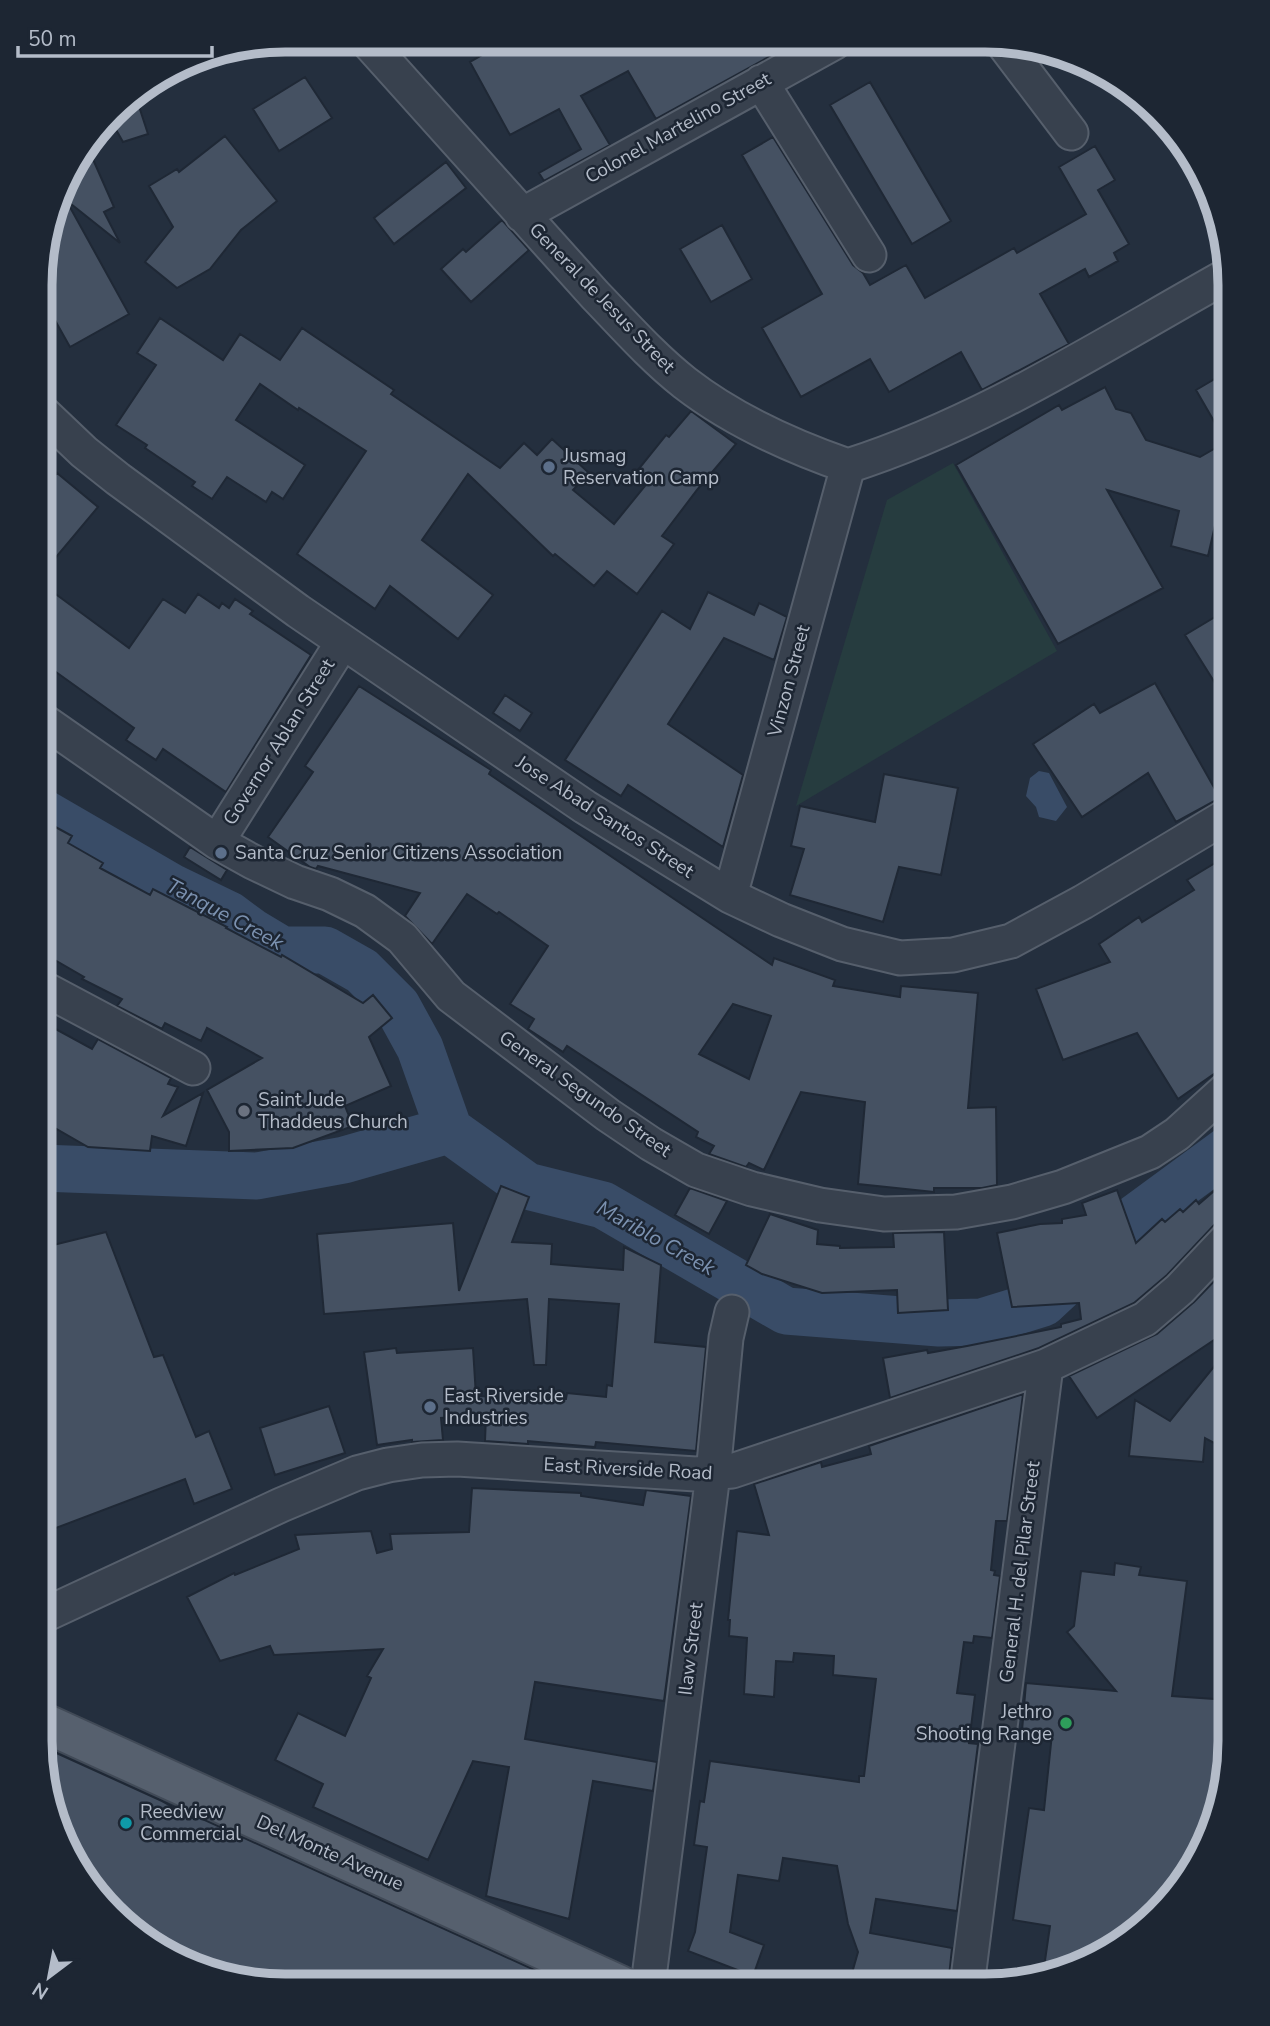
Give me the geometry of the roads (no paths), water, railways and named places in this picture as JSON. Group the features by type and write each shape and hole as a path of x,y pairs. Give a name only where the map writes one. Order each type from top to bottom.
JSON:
{"main road":[{"name":"Del Monte Avenue","path":"52,1726 596,1974"}],"street":[{"name":"General de Jesus Street","path":"377,52 631,333 683,382 731,414 778,439 848,466"},
{"name":"Colonel Martelino Street","path":"522,215 816,52"},
{"path":"1011,54 1070,133"},
{"path":"761,82 869,255"},
{"path":"848,466 939,432 994,406 1218,281"},
{"name":"Jose Abad Santos Street","path":"52,422 118,479 342,643 585,807 730,897 842,944 900,958 953,955 1011,941 1218,821"},
{"name":"Vinzon Street","path":"730,897 848,466"},
{"name":"Governor Ablan Street","path":"216,842 342,643"},
{"name":"General Segundo Street","path":"52,727 216,842 295,882 330,894 365,911 402,938 451,996 608,1115 651,1144 696,1170 763,1192 820,1205 884,1214 956,1212 1012,1202 1063,1187 1150,1152 1177,1134 1217,1097"},
{"path":"52,992 193,1068"},
{"name":"East Riverside Road","path":"52,1611 281,1505 356,1473 388,1465 457,1459 713,1474 746,1467 1046,1366 1145,1319 1180,1289 1217,1249"},
{"name":"Ilaw Street","path":"649,1974 713,1474 726,1338 732,1312"},
{"name":"General H. del Pilar Street","path":"969,1974 1046,1366"}],"water":[{"path":"1039,771 1049,773 1067,807 1056,821 1039,817 1036,807 1026,796 1030,778"}],"waterway":[{"name":"Tanque Creek","path":"52,818 173,888 229,915 282,950 325,950 362,971 397,1006 420,1048 449,1130"},
{"name":"Mariblo Creek","path":"449,1130 527,1186 603,1205 786,1311 939,1323 982,1322 1043,1303 1131,1221 1217,1158"},
{"name":"Mariblo Creek","path":"52,1168 257,1176 344,1160 449,1130"}],"place":[{"name":"Jusmag Reservation Camp","path":"549,467"},
{"name":"Santa Cruz Senior Citizens Association","path":"221,853"},
{"name":"Saint Jude Thaddeus Church","path":"244,1111"},
{"name":"East Riverside Industries","path":"430,1407"},
{"name":"Jethro Shooting Range","path":"1066,1723"},
{"name":"Reedview Commercial","path":"126,1823"}]}
